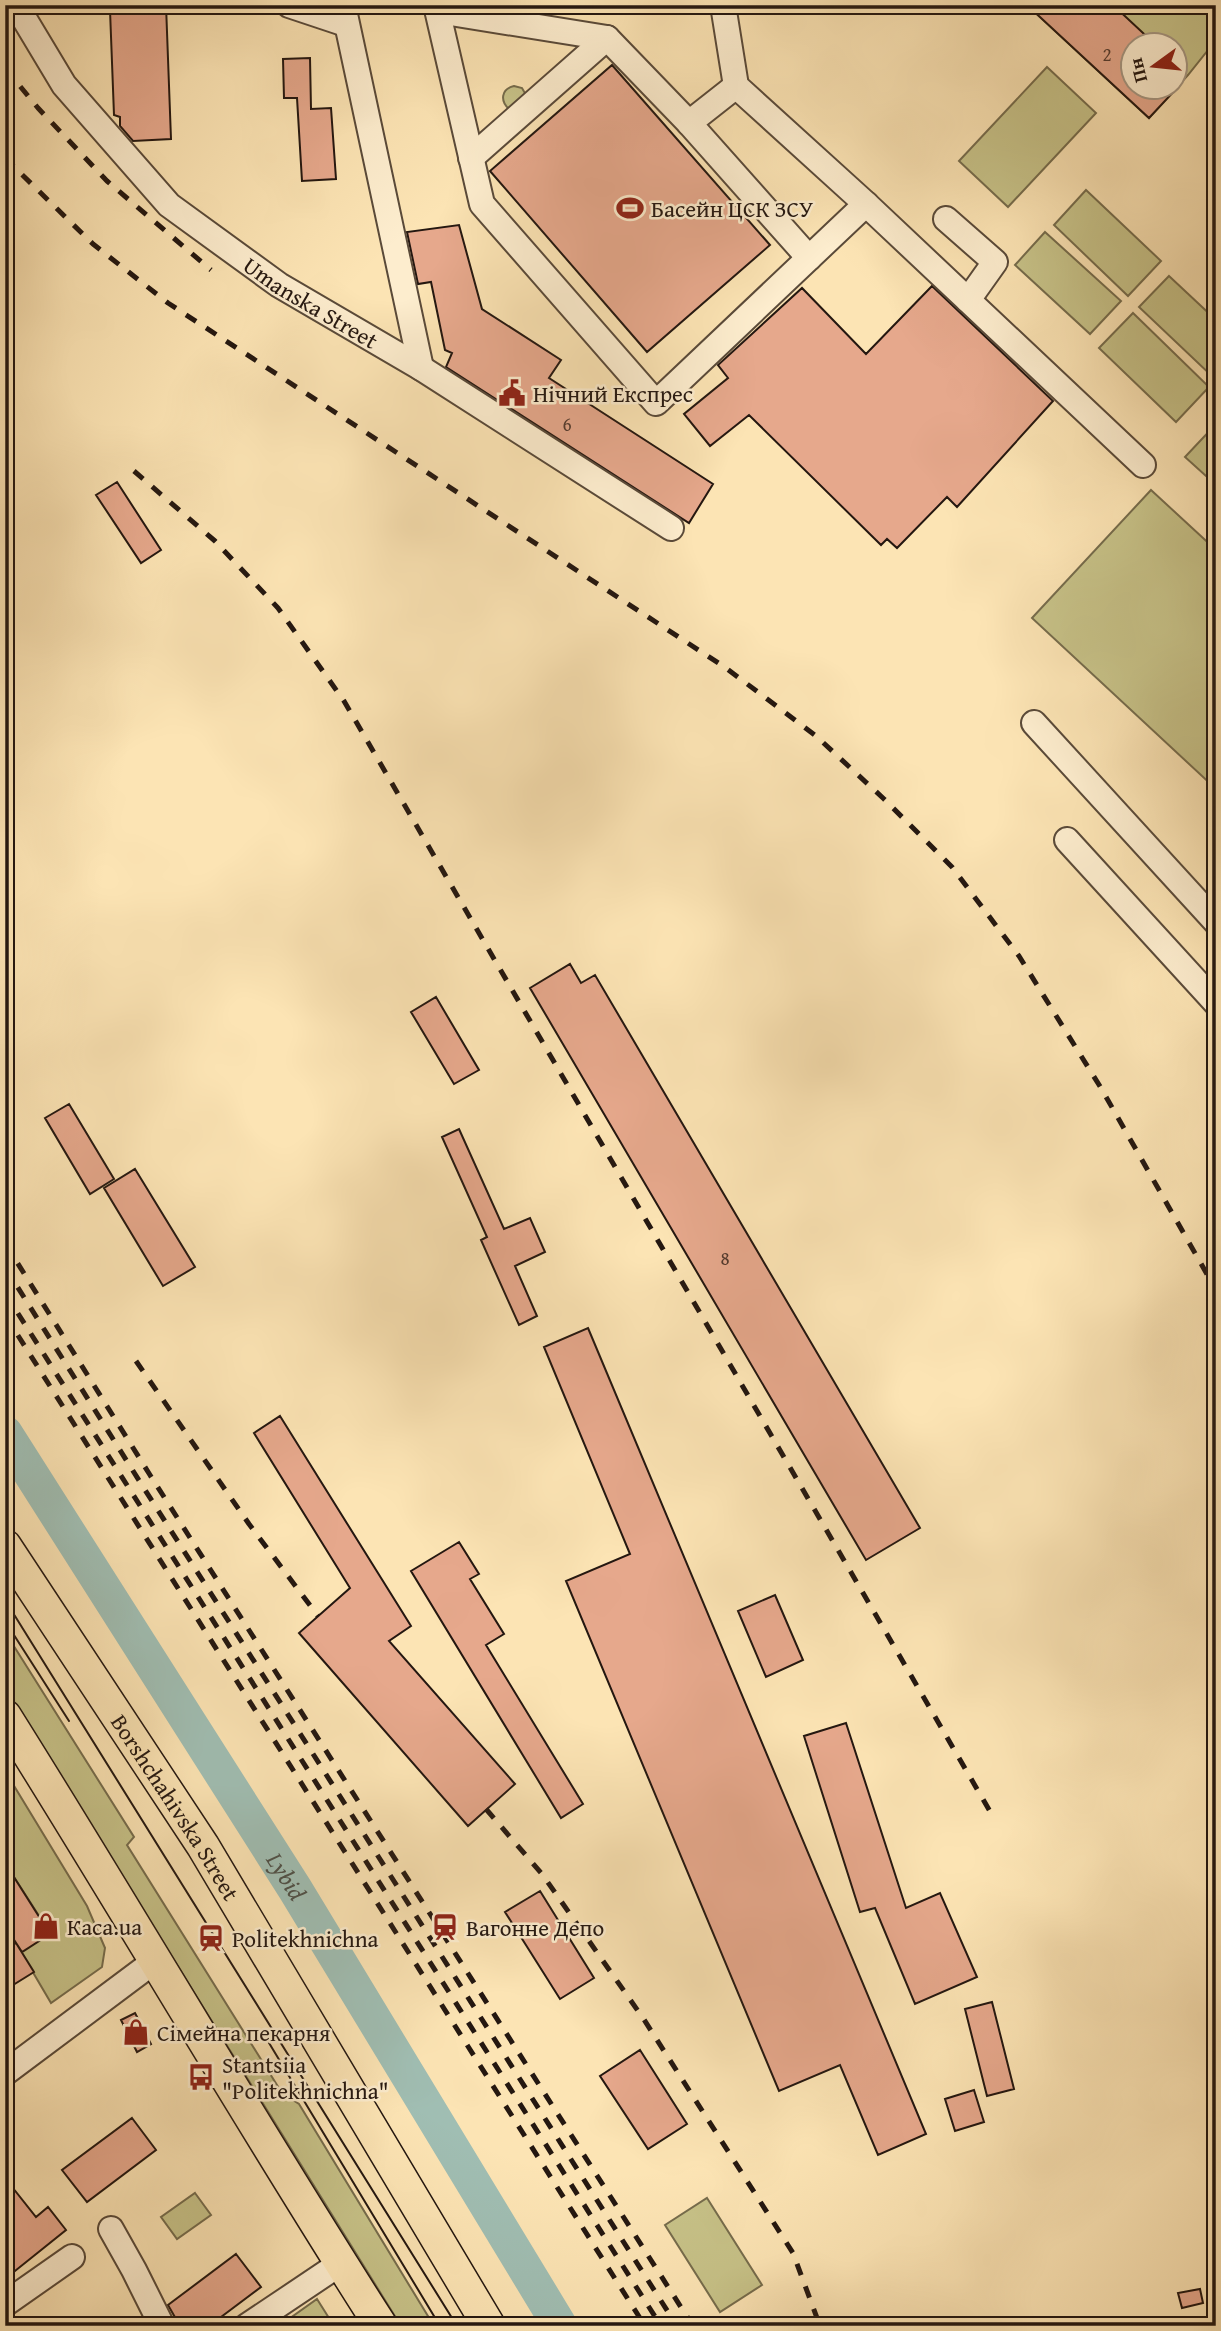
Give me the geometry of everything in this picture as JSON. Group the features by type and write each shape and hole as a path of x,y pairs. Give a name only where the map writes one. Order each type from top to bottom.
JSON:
{"main road":[{"name":"Borshchahivska Street","path":"5,1546 203,1846 489,2326"},
{"path":"5,1716 381,2326"}],"street":[{"name":"Umanska Street","path":"16,5 64,85 169,205 279,285 421,368 671,528"},
{"path":"289,5 345,15 421,368"},
{"path":"723,5 736,86 866,204 1143,465"},
{"path":"809,258 690,123 607,38 437,8 482,204 656,403 866,204"},
{"path":"471,158 607,38"},
{"path":"690,123 736,86"},
{"path":"946,219 995,262 968,300"},
{"path":"1034,723 1216,922"},
{"path":"1067,840 1216,1003"},
{"path":"5,2073 156,1960"},
{"path":"111,2229 162,2326"},
{"path":"5,2304 72,2257"},
{"path":"248,2325 341,2263"}],"shaded area":[{"path":"1027,5 1216,5 1216,40 1190,72 1190,32 1120,32 1120,91"},
{"path":"1047,67 1096,113 1008,207 959,161"},
{"path":"514,86 522,88 526,95 509,109 503,96 506,90"},
{"path":"1132,102 1164,102 1149,118"},
{"path":"1086,190 1161,261 1128,296 1054,225"},
{"path":"1045,232 1121,301 1090,334 1015,265"},
{"path":"1169,276 1216,320 1215,379 1139,307"},
{"path":"1133,313 1209,387 1176,422 1099,348"},
{"path":"1216,424 1216,485 1185,457"},
{"path":"1151,490 1216,550 1216,789 1032,618"},
{"path":"5,1632 134,1837 127,1845 282,2093 299,2104 434,2326 401,2326 5,1688"},
{"path":"5,1771 87,1906 105,1948 102,1967 51,2003 21,1952 50,1933 5,1863"},
{"path":"195,2193 211,2215 177,2239 161,2217"},
{"path":"707,2198 762,2285 720,2312 665,2225"},
{"path":"317,2299 334,2326 279,2326"}],"building":[{"path":"145,5 166,5 171,139 133,141 120,126 120,117 114,115 110,10 146,9"},
{"path":"1027,5 1113,5 1142,32 1120,32 1120,91"},
{"path":"310,58 311,109 331,108 336,179 302,181 297,98 284,98 283,59"},
{"name":"Басейн ЦСК ЗСУ","path":"612,65 770,245 647,352 490,171"},
{"path":"1132,102 1164,102 1149,118"},
{"path":"459,225 482,309 561,360 549,378 713,484 689,523 446,367 452,353 445,350 431,282 418,284 407,232"},
{"path":"932,286 1053,401 957,507 947,497 897,548 887,539 881,545 749,415 710,446 684,414 728,378 718,365 802,288 866,354"},
{"path":"117,482 161,550 141,563 96,495"},
{"path":"570,964 581,983 595,975 920,1528 866,1560 530,988"},
{"path":"436,997 479,1070 454,1084 411,1012"},
{"path":"69,1104 114,1179 90,1194 45,1118"},
{"path":"459,1129 504,1229 530,1218 545,1252 515,1266 537,1316 519,1325 481,1240 487,1237 442,1137"},
{"path":"135,1169 195,1267 163,1286 104,1188"},
{"path":"588,1328 926,2134 878,2155 840,2065 779,2091 566,1581 630,1554 544,1347"},
{"path":"280,1416 411,1626 389,1641 515,1784 468,1826 299,1633 350,1588 254,1433"},
{"path":"459,1542 479,1574 470,1579 504,1634 486,1645 583,1804 561,1818 411,1571"},
{"path":"775,1595 803,1660 766,1677 738,1611"},
{"path":"846,1723 906,1908 940,1893 977,1977 915,2004 875,1908 860,1912 804,1736"},
{"path":"5,1863 50,1934 22,1952 5,1926"},
{"path":"540,1891 594,1978 560,1999 505,1912"},
{"path":"16,1943 34,1972 5,1990 5,1949"},
{"path":"992,2002 1014,2089 987,2096 965,2009"},
{"name":"Сімейна пекарня","path":"135,2013 151,2044 137,2052 121,2020"},
{"path":"640,2050 687,2124 648,2149 600,2076"},
{"path":"974,2090 984,2122 955,2131 945,2099"},
{"path":"132,2118 156,2150 87,2202 62,2170"},
{"path":"5,2178 36,2217 48,2207 66,2230 5,2279"},
{"path":"236,2254 261,2287 209,2326 180,2326 168,2305"},
{"path":"1200,2289 1203,2303 1182,2308 1178,2293"}],"waterway":[{"name":"Lybid","path":"5,1433 295,1889 560,2326"}],"tram line":[{"path":"5,1600 457,2326"},
{"path":"5,1621 69,1721"},
{"path":"263,2033 440,2326"}],"railway":[{"path":"5,68 38,108 107,181 211,270"},
{"path":"5,158 93,244 168,303 726,668 816,736 884,799 952,867 1019,956 1101,1088 1216,1290"},
{"path":"134,471 215,541 278,608 344,701 991,1813"},
{"path":"5,1243 693,2326"},
{"path":"5,1267 677,2326"},
{"path":"5,1293 661,2326"},
{"path":"5,1315 645,2326"},
{"path":"136,1361 249,1524 318,1616"},
{"path":"486,1809 542,1874 643,2018 793,2253 820,2326"}],"place":[{"name":"Басейн ЦСК ЗСУ","path":"630,208"},
{"name":"Нічний Експрес","path":"512,393"},
{"name":"Каса.ua","path":"46,1926"},
{"name":"Вагонне Депо","path":"445,1927"},
{"name":"Politekhnichna","path":"211,1938"},
{"name":"Сімейна пекарня","path":"136,2032"},
{"name":"Stantsiia \"Politekhnichna\"","path":"201,2077"}]}
